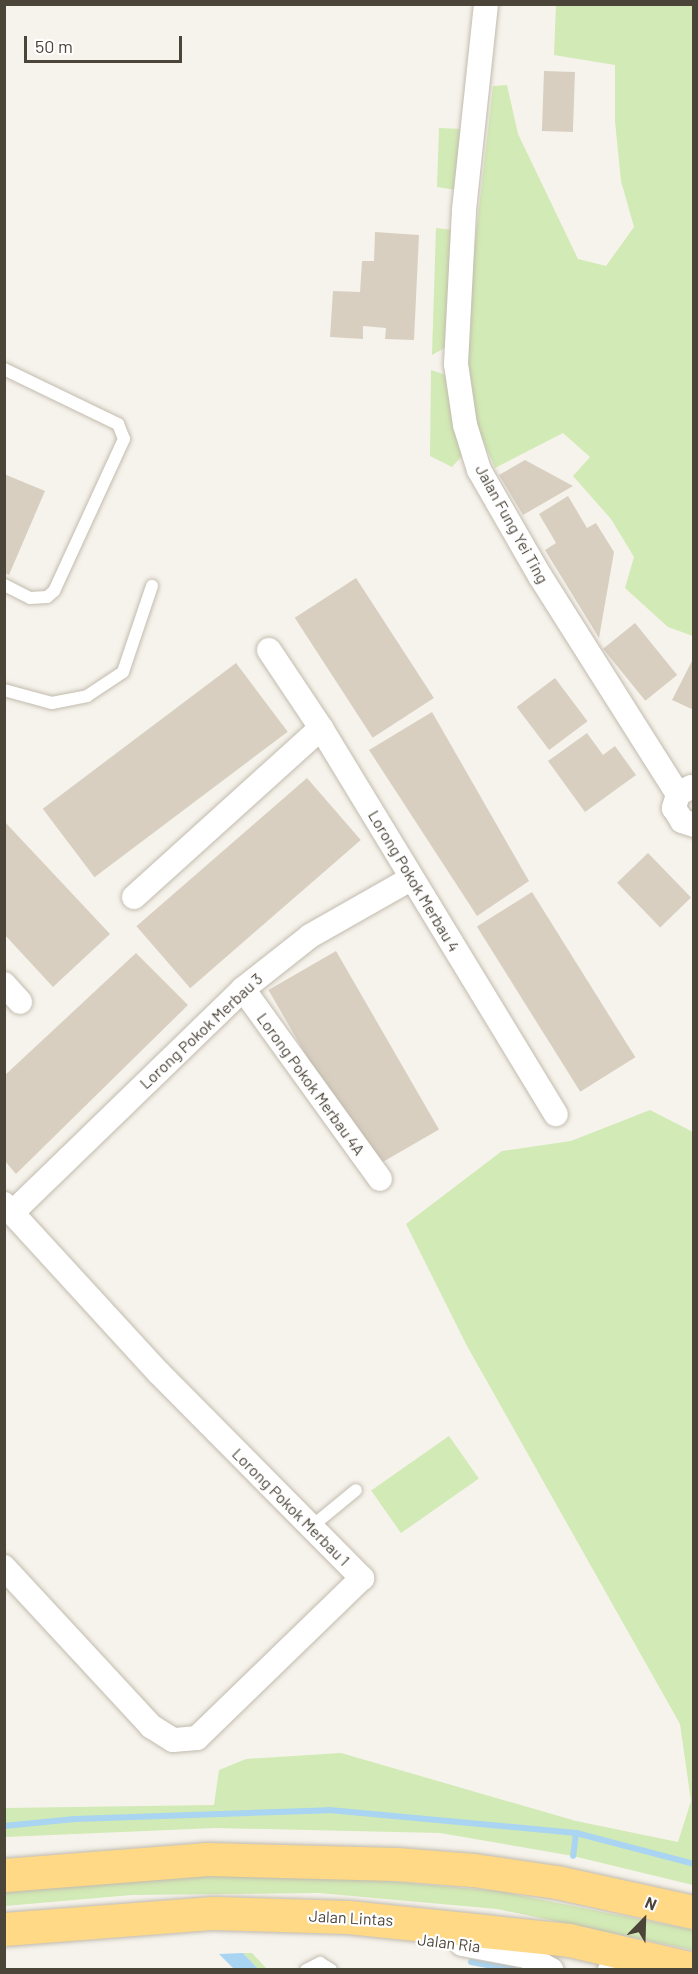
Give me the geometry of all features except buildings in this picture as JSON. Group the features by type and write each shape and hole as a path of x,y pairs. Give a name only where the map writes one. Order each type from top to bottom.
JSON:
{"highway":[{"path":"4,1875 207,1859 396,1864 473,1870 556,1882 693,1912"},
{"name":"Jalan Lintas","path":"4,1929 213,1912 348,1917 569,1940 693,1969"}],"street":[{"name":"Jalan Fung Yei Ting","path":"486,4 464,211 456,364 465,425 478,470 501,508 686,790 676,815 693,825"},
{"name":"Lorong Pokok Merbau 4","path":"269,650 321,728 556,1114"},
{"path":"134,897 321,728"},
{"name":"Lorong Pokok Merbau 3","path":"8,1209 243,989 310,936 412,878"},
{"name":"Lorong Pokok Merbau 4A","path":"243,989 380,1179"},
{"name":"Lorong Pokok Merbau 1","path":"4,1567 151,1726 173,1740 197,1738 362,1578 159,1373 8,1209"},
{"name":"Jalan Ria","path":"348,1917 381,1935 482,1947 526,1956 551,1970"},
{"path":"609,1970 619,1970"}],"lane":[{"path":"4,369 118,424 124,439 54,591 47,597 30,598 4,585"},
{"path":"4,690 52,703 87,696 123,672 152,586"},
{"path":"311,1527 356,1490"},
{"path":"306,1970 320,1963 331,1970"}],"green space":[{"path":"556,5 693,5 693,636 668,627 625,588 634,557 611,519 573,476 590,457 563,433 495,468 472,415 465,331 493,86 507,85 518,134 578,259 606,266 634,227 621,181 615,121 615,65 554,55"},
{"path":"439,128 461,129 456,190 437,187"},
{"path":"436,228 453,230 448,346 432,355"},
{"path":"431,370 446,375 452,419 463,455 452,467 430,456"},
{"path":"650,1110 693,1132 693,1885 573,1856 440,1833 216,1828 5,1837 5,1808 214,1805 219,1770 246,1759 341,1753 576,1821 678,1842 691,1801 680,1724 467,1346 406,1224 502,1151 571,1141"},
{"path":"449,1436 479,1479 401,1533 371,1490"},
{"path":"132,1875 318,1875 498,1891 693,1930 693,1950 497,1909 319,1893 132,1895 5,1906 4,1887"},
{"path":"243,1953 252,1953 267,1969 258,1969"}],"water":[{"path":"243,1953 258,1969 234,1969 219,1954"}],"waterway":[{"path":"4,1826 75,1819 329,1810 576,1833 573,1856"},
{"path":"576,1833 694,1864"},
{"path":"471,1962 515,1970"}]}
